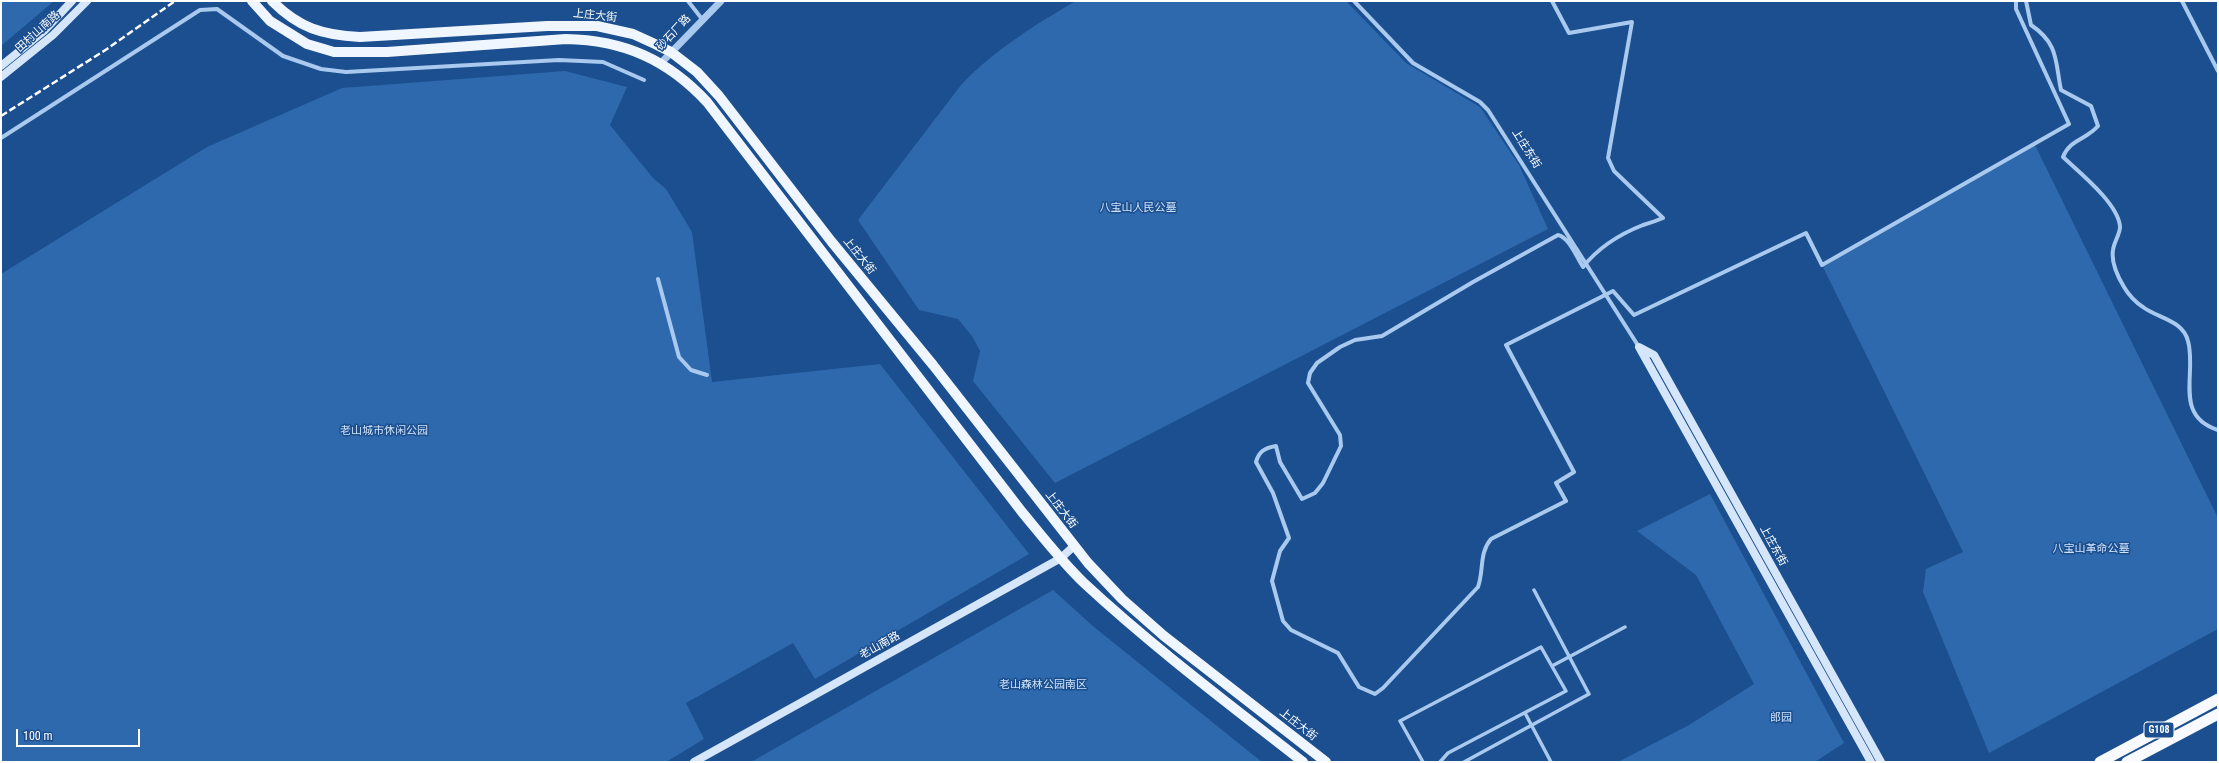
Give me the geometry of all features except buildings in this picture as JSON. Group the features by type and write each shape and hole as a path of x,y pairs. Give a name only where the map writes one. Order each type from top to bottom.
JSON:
{"highway":[{"name":"G108","path":"2100,762 2218,699"},
{"name":"G108","path":"2127,762 2218,714"}],"main road":[{"name":"田村山南路","path":"1,66 44,31 72,1"},
{"name":"田村山南路","path":"1,77 53,35 87,1"},
{"path":"252,1 270,21 307,44 334,52 387,52 566,39 587,39 611,43 643,54 688,82 708,102 1022,512 1061,558 1084,582 1158,647 1303,762"},
{"name":"上庄大街","path":"272,1 295,21 310,29 335,35 360,37 547,26 597,26 632,34 671,52 697,72 719,96 831,240 934,365 1074,546 1122,599 1164,636 1326,762"},
{"name":"上庄东街","path":"1640,347 1871,762"},
{"name":"上庄东街","path":"1640,347 1654,355 1881,762"},
{"name":"老山南路","path":"694,762 1061,558 1074,546"}],"street":[{"path":"688,1 702,19"},
{"name":"砂石厂路","path":"660,64 721,1"},
{"name":"上庄东街","path":"1354,1 1413,63 1480,102 1488,110 1640,347"},
{"path":"1552,1 1569,33 1632,22 1608,158 1614,171 1663,218 1643,225 1604,246 1595,252 1583,267 1567,240 1563,236 1558,235 1473,282 1382,336 1355,340 1326,356 1317,363 1310,373 1308,383 1340,435 1341,446 1323,483 1309,498 1302,500 1280,462 1276,446 1264,449 1258,454 1256,462 1273,493 1289,538 1280,551 1272,581 1283,621 1291,630 1338,653 1359,687 1374,694 1383,688 1478,587 1482,574 1484,547 1491,539 1566,501 1556,483 1574,472 1506,345 1613,291 1634,315 1806,233 1822,265 2068,124 2016,9 2016,1"},
{"path":"2026,1 2031,25 2044,33 2053,50 2058,63 2061,90 2091,106 2098,126 2066,147 2063,158 2098,189 2116,216 2120,227 2112,250 2116,273 2125,288 2143,308 2164,317 2182,330 2188,340 2190,402 2196,414 2206,426 2218,430"},
{"path":"2182,1 2218,71"},
{"path":"1,138 200,10 211,9 217,9 283,56 321,69 346,72 559,60 603,62 644,80"},
{"path":"658,279 679,357 691,370 707,375"},
{"path":"1464,762 1589,694 1534,590"},
{"path":"1552,666 1625,628"},
{"path":"1423,762 1400,720 1541,647 1566,691 1448,753 1440,762"},
{"path":"1525,713 1551,762"}],"green space":[{"path":"1,1 54,1 1,46"},
{"name":"八宝山人民公墓","path":"1076,1 1346,1 1406,63 1480,107 1519,165 1548,229 1055,483 973,381 980,351 972,336 958,319 919,310 858,220 961,85 987,61 1016,39"},
{"name":"老山城市休闲公园","path":"565,71 627,87 610,125 653,178 666,189 692,232 712,382 880,364 1029,554 815,679 793,643 686,703 704,739 666,762 1,762 1,274 207,147 342,88"},
{"name":"八宝山革命公墓","path":"2034,143 2218,518 2218,629 1989,753 1923,592 1926,569 1963,552 1822,265"},
{"name":"郎园","path":"1710,494 1844,743 1815,762 1618,762 1689,725 1754,684 1696,575 1637,531"},
{"name":"老山森林公园南区","path":"1053,590 1094,627 1262,762 751,762"}],"railway":[{"path":"1,116 107,49 175,1"}]}
